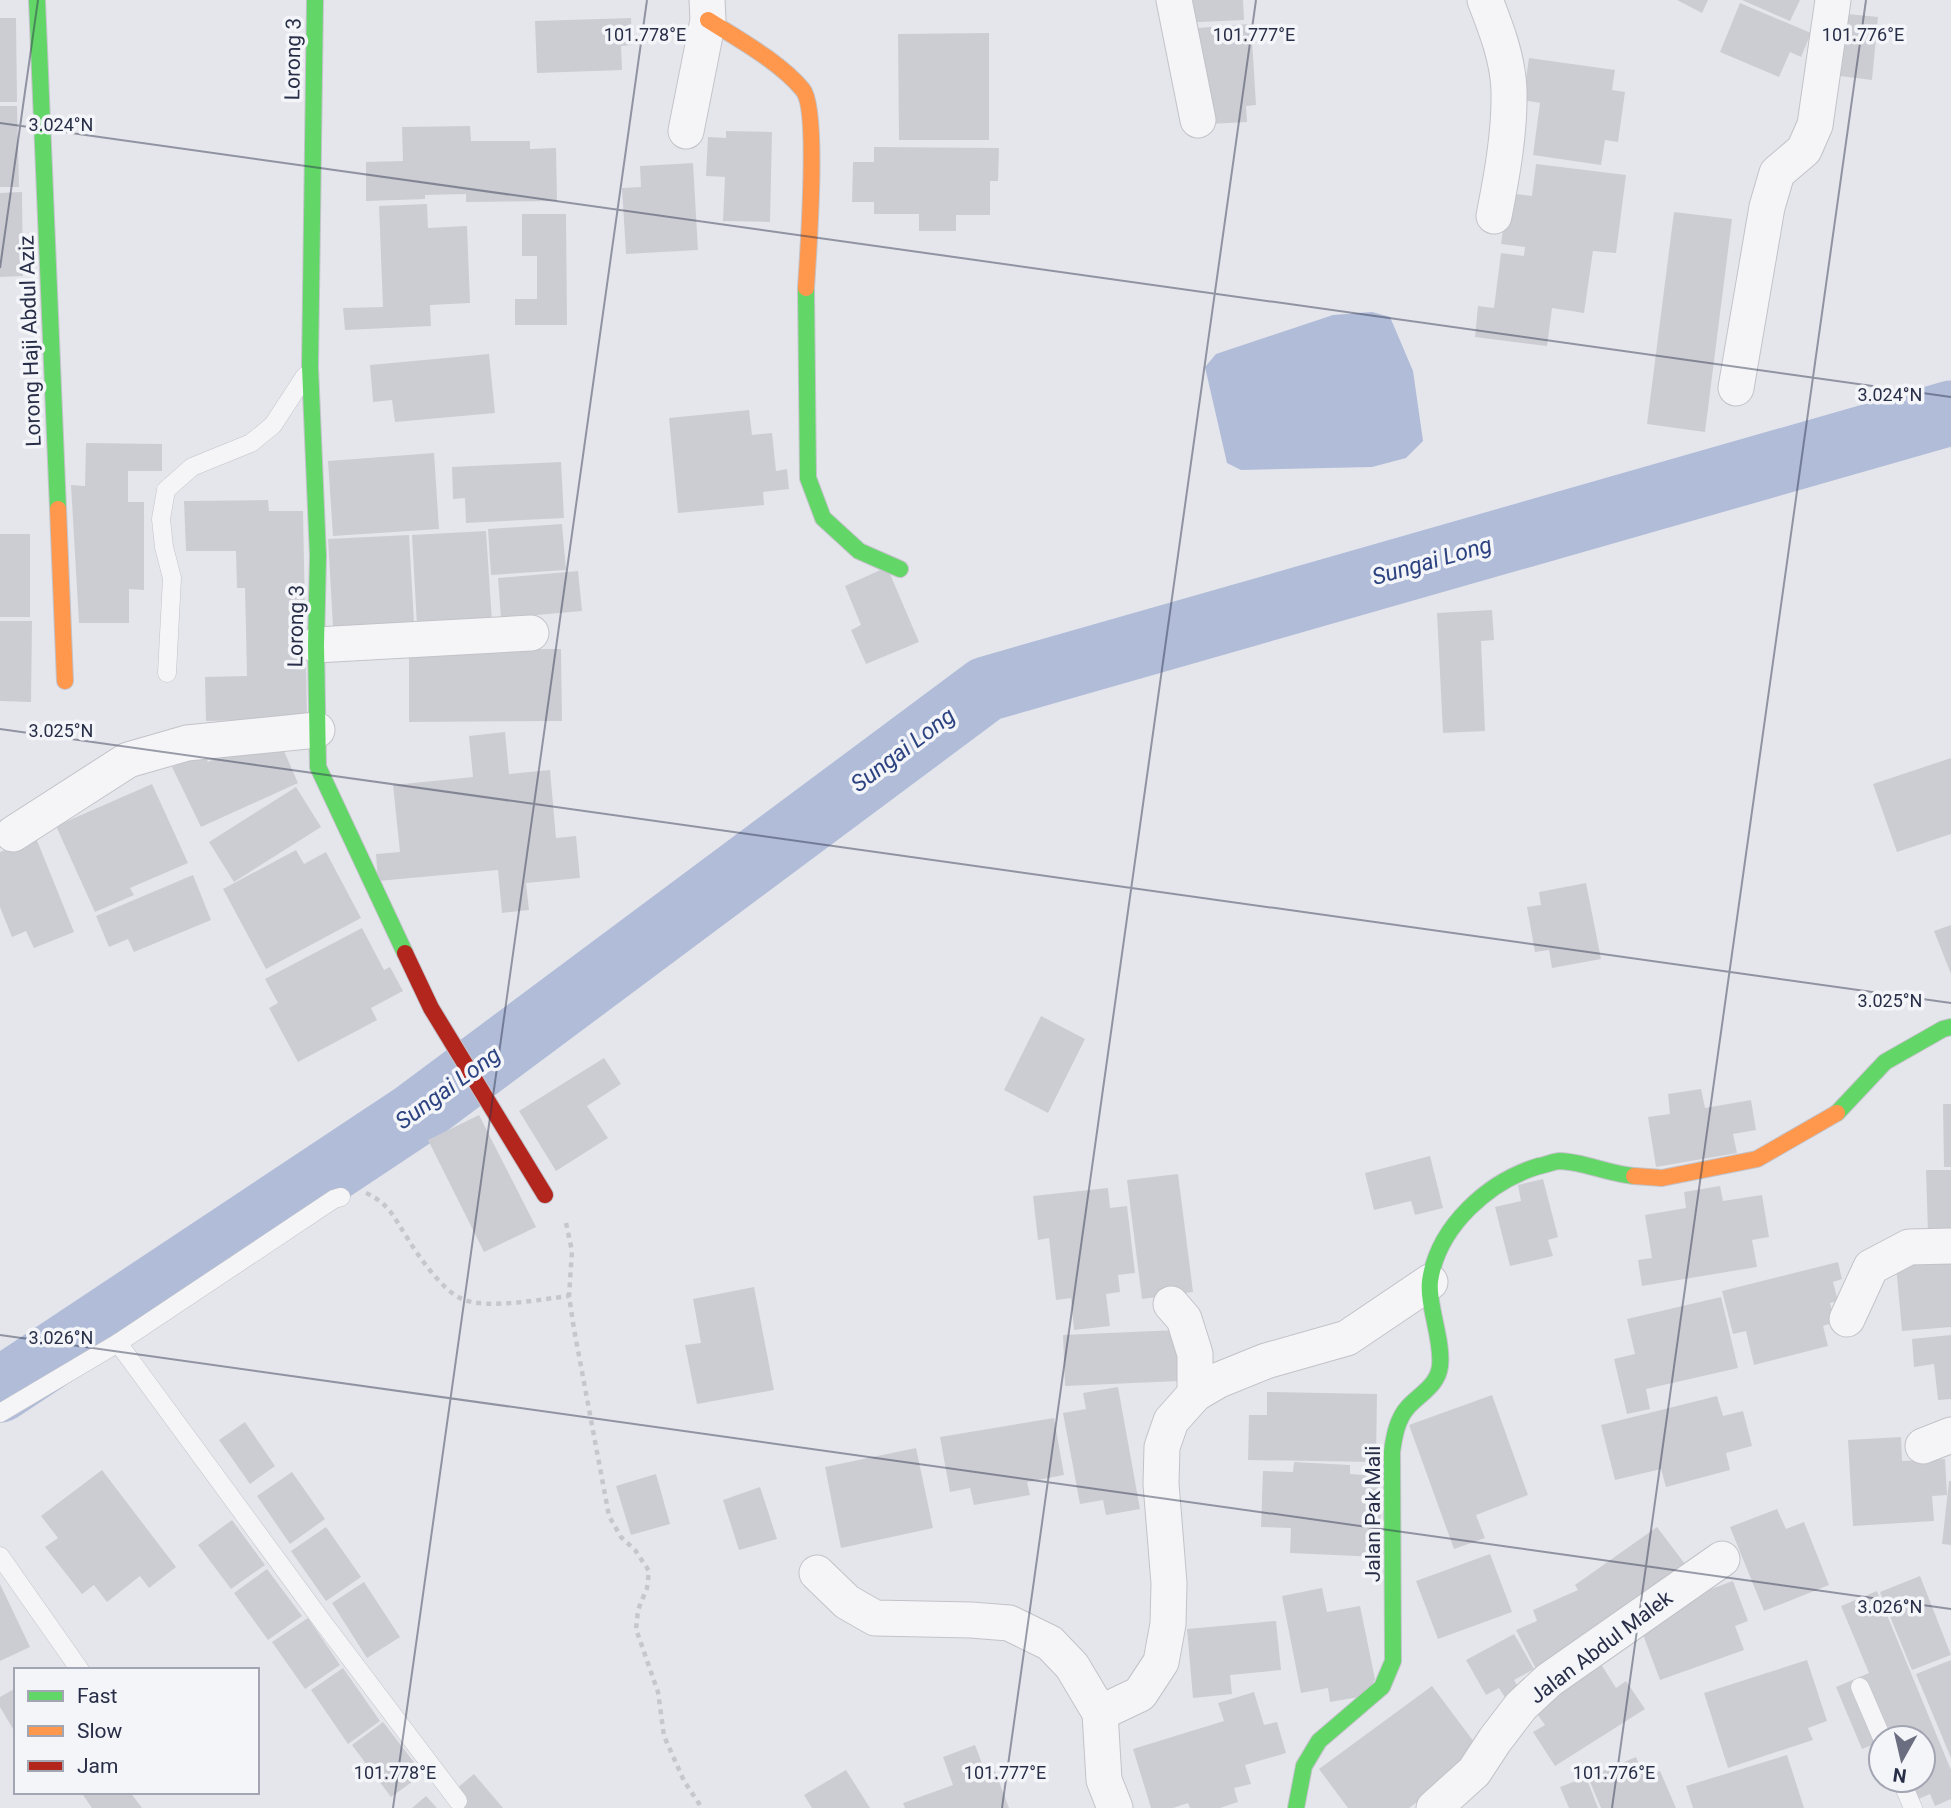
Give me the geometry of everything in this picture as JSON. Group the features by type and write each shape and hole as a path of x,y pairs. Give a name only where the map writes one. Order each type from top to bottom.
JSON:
{"street":[{"name":"Lorong Haji Abdul Aziz","path":"37,0 65,681"},
{"name":"Lorong 3","path":"315,0 310,368 318,556 318,767 431,1008 545,1195"},
{"path":"1174,0 1198,120"},
{"path":"1485,0 1499,35 1509,89 1504,164 1494,216"},
{"path":"1736,388 1767,207 1777,173 1804,150 1815,125 1833,0"},
{"path":"686,131 708,10 805,92 812,138 805,321 808,478 823,518 859,551 900,569"},
{"path":"316,645 531,633"},
{"path":"13,834 128,760 187,743 317,730"},
{"name":"Jalan Pak Mali","path":"1296,1808 1304,1766 1319,1741 1382,1687 1394,1661 1392,1452 1395,1432 1406,1409 1434,1383 1440,1368 1430,1283 1443,1241 1459,1220 1485,1193 1523,1171 1559,1161 1629,1176 1662,1178 1757,1159 1836,1114 1885,1062 1951,1027"},
{"path":"1847,1319 1871,1267 1909,1247 1951,1246"},
{"path":"1100,1713 1140,1694 1161,1662 1168,1624 1169,1583 1161,1484 1162,1447 1171,1421 1195,1394 1219,1380 1266,1361 1347,1338 1430,1283"},
{"path":"1171,1304 1184,1319 1195,1354 1195,1394"},
{"name":"Jalan Abdul Malek","path":"1434,1808 1474,1772 1494,1740 1521,1706 1549,1680 1722,1559"},
{"path":"817,1573 847,1602 876,1618 1009,1623 1050,1643 1072,1666 1100,1713 1104,1780 1115,1808"}],"lane":[{"path":"167,673 172,578 164,547 161,519 166,490 192,467 251,443 273,425 310,368"},
{"path":"0,1413 118,1343 334,1199 341,1197"},
{"path":"118,1343 322,1622 458,1801"},
{"path":"0,1556 79,1668"},
{"path":"1860,1687 1876,1724"}],"path":[{"path":"341,1197 366,1192 383,1201 419,1256 461,1299 510,1304 569,1296"},
{"path":"545,1195 566,1223 572,1251 569,1296 609,1516 621,1537 635,1550 649,1571 648,1588 638,1610 636,1629 658,1692 664,1736 684,1781 702,1808"}],"water":[{"path":"1372,312 1390,317 1413,371 1423,441 1406,458 1372,467 1241,470 1227,463 1205,367 1216,354 1333,315"}],"building":[{"path":"1178,0 1243,0 1244,20 1179,23"},
{"path":"1677,0 1708,0 1702,13"},
{"path":"1742,0 1800,0 1790,21"},
{"path":"1740,3 1811,33 1801,57 1790,52 1779,77 1720,52"},
{"path":"1838,13 1878,17 1872,80 1832,75"},
{"path":"0,18 16,18 17,102 0,102"},
{"path":"631,18 632,45 621,46 622,70 537,73 535,21"},
{"path":"1251,24 1256,105 1246,106 1247,122 1210,124 1202,109 1198,28"},
{"path":"989,33 989,140 899,140 898,34"},
{"path":"1529,58 1615,70 1612,90 1625,92 1618,142 1605,140 1601,165 1533,155 1540,103 1523,100"},
{"path":"0,106 17,106 19,187 0,187"},
{"path":"470,126 471,141 530,141 530,149 556,148 557,201 466,202 466,194 425,195 425,199 366,201 366,162 403,161 402,127"},
{"path":"726,131 772,132 770,222 723,221 725,177 706,176 708,137 726,138"},
{"path":"874,147 999,148 998,181 990,181 990,215 956,215 956,231 919,231 919,214 874,214 874,202 852,202 853,162 874,162"},
{"path":"693,163 698,250 626,254 622,188 641,187 640,166"},
{"path":"1536,164 1626,175 1616,253 1593,251 1584,313 1552,308 1547,346 1475,337 1478,306 1494,308 1501,253 1524,256 1525,247 1501,244 1508,193 1532,196"},
{"path":"22,192 23,276 0,277 0,193"},
{"path":"427,204 428,228 467,226 470,303 430,305 431,326 345,330 343,308 383,307 379,206"},
{"path":"1674,212 1732,219 1705,432 1647,424"},
{"path":"522,214 566,214 567,325 515,325 515,299 537,299 537,256 522,256"},
{"path":"489,354 495,413 395,422 392,400 373,402 370,365"},
{"path":"749,410 752,435 772,433 776,471 787,469 789,489 763,492 764,505 678,513 669,418"},
{"path":"86,443 162,444 162,471 128,471 128,502 144,502 144,590 129,589 129,623 79,623 71,485 85,486"},
{"path":"434,453 439,529 333,536 328,461"},
{"path":"561,462 564,518 466,523 465,498 453,499 452,467"},
{"path":"268,500 269,511 303,511 307,719 206,721 205,677 247,676 245,588 237,588 236,551 186,551 184,501"},
{"path":"562,524 566,570 491,575 488,529"},
{"path":"486,531 492,622 417,626 412,535"},
{"path":"0,534 30,534 30,617 0,617"},
{"path":"409,535 414,623 333,627 328,539"},
{"path":"887,567 919,642 866,664 851,630 861,625 845,586"},
{"path":"578,571 582,611 501,618 498,578"},
{"path":"1492,610 1494,640 1481,641 1485,731 1443,733 1437,613"},
{"path":"0,621 32,621 31,702 0,701"},
{"path":"561,649 562,721 409,722 409,650"},
{"path":"505,732 509,774 550,770 556,838 576,836 580,878 526,883 529,910 502,913 498,870 378,881 376,854 400,852 393,785 473,777 469,736"},
{"path":"280,742 298,783 201,827 172,767 204,753 208,762 249,743"},
{"path":"1951,758 1951,834 1897,852 1873,784"},
{"path":"152,784 188,863 130,888 134,895 95,912 56,826"},
{"path":"296,787 321,827 234,882 209,842"},
{"path":"36,838 74,932 34,948 26,931 12,937 0,907 0,852"},
{"path":"296,850 304,864 326,852 361,918 266,969 223,889"},
{"path":"193,875 211,920 134,952 128,939 109,947 96,916"},
{"path":"1586,883 1601,959 1552,968 1549,950 1535,952 1527,907 1541,905 1539,892"},
{"path":"1951,925 1951,974 1934,931"},
{"path":"362,928 384,970 390,967 403,991 371,1008 377,1020 298,1062 269,1008 278,1003 265,979"},
{"path":"1041,1016 1085,1039 1048,1113 1004,1090"},
{"path":"604,1058 621,1084 587,1106 608,1138 556,1171 519,1111"},
{"path":"1701,1089 1705,1108 1751,1100 1756,1130 1733,1134 1737,1153 1656,1167 1648,1117 1670,1114 1668,1094"},
{"path":"1943,1104 1951,1104 1951,1167 1944,1167"},
{"path":"479,1115 536,1227 484,1252 428,1140"},
{"path":"1430,1156 1443,1208 1415,1215 1411,1201 1374,1210 1365,1173"},
{"path":"1926,1170 1951,1170 1951,1234 1928,1234"},
{"path":"1178,1174 1193,1292 1142,1299 1127,1180"},
{"path":"1543,1179 1558,1237 1548,1240 1553,1256 1510,1266 1495,1207 1521,1201 1518,1185"},
{"path":"1720,1186 1723,1201 1762,1195 1769,1237 1752,1240 1757,1267 1642,1286 1638,1260 1652,1258 1645,1215 1686,1208 1684,1192"},
{"path":"1108,1188 1110,1208 1127,1206 1135,1273 1118,1275 1120,1292 1106,1294 1110,1326 1074,1330 1071,1298 1056,1300 1049,1238 1038,1240 1033,1196"},
{"path":"1951,1261 1951,1327 1902,1331 1896,1265"},
{"path":"1838,1262 1842,1279 1833,1282 1838,1301 1830,1303 1835,1322 1823,1326 1828,1346 1754,1365 1746,1331 1733,1334 1722,1291"},
{"path":"754,1287 774,1390 697,1404 685,1345 701,1343 693,1299"},
{"path":"1721,1297 1738,1368 1646,1389 1650,1409 1627,1414 1614,1359 1635,1354 1627,1319"},
{"path":"1177,1330 1179,1381 1065,1386 1063,1335"},
{"path":"1951,1335 1951,1399 1938,1400 1934,1364 1914,1367 1912,1339"},
{"path":"1118,1387 1140,1509 1106,1515 1103,1500 1080,1504 1063,1413 1086,1409 1083,1393"},
{"path":"1267,1392 1377,1394 1376,1462 1248,1460 1249,1415 1267,1415"},
{"path":"1492,1395 1528,1495 1476,1515 1485,1538 1454,1549 1409,1425"},
{"path":"1717,1396 1723,1416 1743,1411 1752,1446 1726,1453 1730,1470 1666,1487 1661,1469 1615,1480 1601,1425"},
{"path":"1054,1418 1064,1475 1027,1482 1030,1495 974,1505 970,1488 950,1492 940,1437"},
{"path":"245,1422 275,1466 250,1484 219,1440"},
{"path":"1901,1437 1902,1461 1945,1459 1947,1495 1932,1496 1934,1521 1853,1526 1848,1440"},
{"path":"916,1448 933,1528 841,1548 825,1467"},
{"path":"1294,1462 1350,1465 1350,1474 1382,1476 1379,1557 1290,1553 1291,1528 1261,1527 1263,1471 1293,1472"},
{"path":"102,1470 176,1567 149,1588 140,1576 107,1602 94,1585 82,1594 45,1547 58,1538 41,1516"},
{"path":"292,1472 325,1519 290,1544 257,1496"},
{"path":"656,1474 670,1524 631,1535 616,1486"},
{"path":"1951,1481 1951,1545 1942,1544"},
{"path":"760,1487 777,1539 739,1550 723,1500"},
{"path":"1777,1509 1786,1529 1804,1522 1829,1585 1764,1611 1730,1527"},
{"path":"232,1520 265,1565 231,1589 198,1545"},
{"path":"326,1527 361,1577 326,1601 291,1551"},
{"path":"1657,1527 1688,1568 1536,1669 1516,1630 1537,1621 1533,1610 1578,1590 1575,1585"},
{"path":"1490,1554 1512,1612 1438,1639 1416,1581"},
{"path":"267,1569 302,1616 268,1640 234,1593"},
{"path":"1920,1576 1951,1655 1912,1670 1880,1592"},
{"path":"1733,1581 1748,1621 1735,1626 1744,1650 1660,1680 1639,1624 1670,1604"},
{"path":"364,1582 400,1637 367,1658 332,1603"},
{"path":"0,1584 30,1647 0,1661"},
{"path":"1322,1588 1327,1612 1360,1606 1375,1679 1365,1696 1330,1702 1328,1688 1301,1693 1282,1596"},
{"path":"1877,1591 1932,1724 1867,1724 1867,1747 1862,1749 1836,1687 1869,1673 1841,1606"},
{"path":"308,1618 340,1665 305,1689 272,1642"},
{"path":"1276,1621 1281,1670 1230,1675 1232,1694 1193,1698 1187,1629"},
{"path":"1514,1634 1534,1669 1514,1680 1521,1692 1506,1699 1499,1688 1486,1695 1466,1660"},
{"path":"1807,1660 1827,1721 1808,1728 1813,1740 1728,1768 1704,1693"},
{"path":"1951,1660 1951,1758 1937,1724 1916,1674"},
{"path":"1599,1661 1616,1688 1626,1681 1645,1709 1555,1766 1533,1732 1545,1725 1531,1705"},
{"path":"343,1668 380,1721 348,1744 311,1690"},
{"path":"1432,1686 1483,1754 1409,1808 1348,1808 1319,1769"},
{"path":"14,1689 14,1731 0,1707 0,1697"},
{"path":"1254,1692 1264,1725 1277,1722 1286,1753 1245,1765 1251,1784 1234,1788 1238,1802 1220,1808 1190,1808 1188,1803 1173,1808 1151,1808 1133,1749 1224,1721 1218,1703"},
{"path":"383,1722 423,1774 391,1797 352,1745"},
{"path":"1937,1736 1951,1770 1951,1799 1935,1806 1930,1794 1937,1794"},
{"path":"975,1745 986,1774 995,1771 1009,1808 905,1808 903,1803 953,1785 943,1757"},
{"path":"1787,1755 1804,1808 1693,1808 1686,1786"},
{"path":"1636,1757 1644,1777 1660,1771 1676,1808 1601,1808 1588,1777"},
{"path":"846,1770 870,1808 812,1808 804,1795"},
{"path":"474,1774 503,1808 462,1808 450,1794"},
{"path":"1586,1777 1598,1808 1569,1808 1560,1787"},
{"path":"82,1794 132,1794 142,1808 92,1808"},
{"path":"1914,1794 1930,1794 1916,1800"},
{"path":"426,1796 437,1808 412,1808"}],"waterway":[{"name":"Sungai Long","path":"0,1390 414,1115 986,689 1951,413"}],"traffic: fast":[{"path":"37,0 58,509"},
{"path":"315,0 310,367 318,556 318,767 405,953"},
{"path":"806,288 808,478 823,518 859,551 900,569"},
{"path":"1837,1113 1885,1062 1951,1027"},
{"path":"1296,1808 1304,1766 1319,1741 1382,1687 1393,1661 1392,1452 1401,1417 1439,1373 1440,1356 1430,1281 1443,1242 1455,1224 1485,1194 1520,1173 1539,1166 1558,1161 1569,1162 1634,1176"}],"traffic: slow":[{"path":"708,20 783,70 803,90 808,103 812,153 806,288"},
{"path":"58,509 65,681"},
{"path":"1634,1176 1662,1178 1757,1159 1837,1113"}],"traffic: jam":[{"path":"405,953 431,1008 545,1195"}]}
